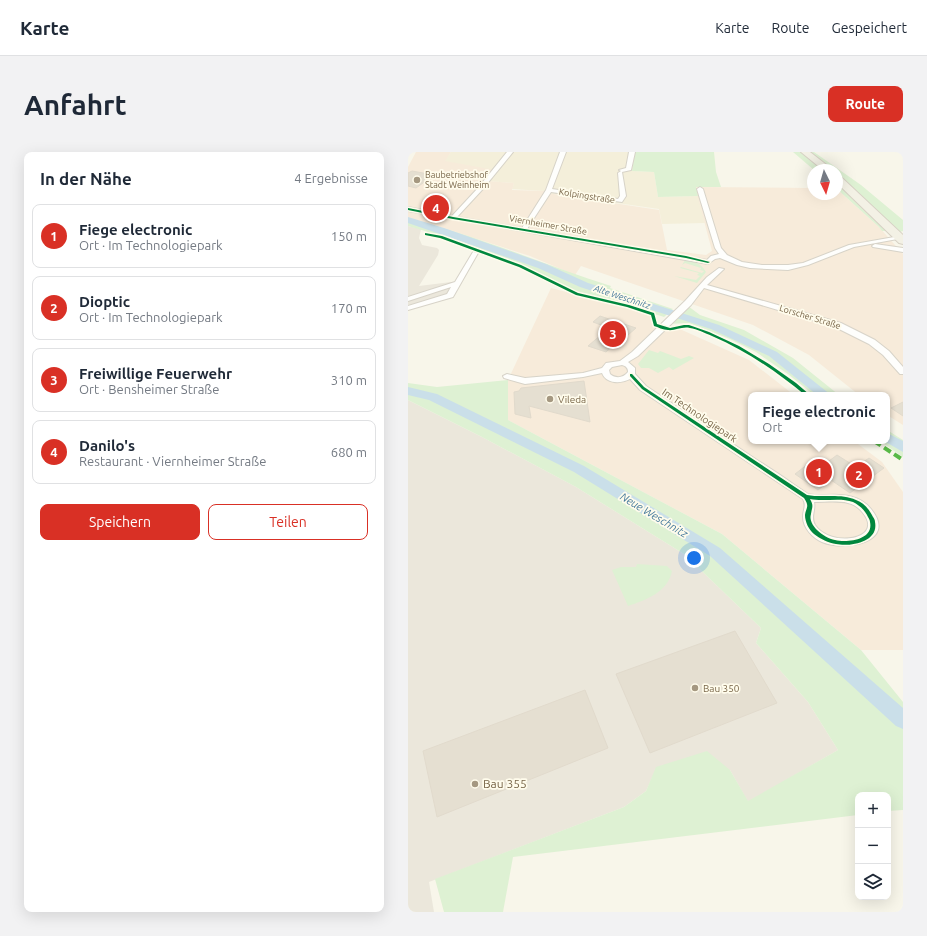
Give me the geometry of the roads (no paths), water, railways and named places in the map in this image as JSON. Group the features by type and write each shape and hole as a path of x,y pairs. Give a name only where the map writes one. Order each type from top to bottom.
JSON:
{"main road":[{"path":"805,152 821,164"},
{"path":"843,180 872,202 900,234"},
{"path":"843,183 900,234"}],"street":[{"path":"453,218 480,189 510,152"},
{"path":"524,229 549,190 564,152"},
{"name":"Kolpingstraße","path":"549,190 620,201 623,196 622,172 628,170 632,152"},
{"path":"507,376 525,381 605,373 609,365 626,364 704,286 709,278 718,248 700,189"},
{"name":"Viernheimer Straße","path":"408,209 453,218 715,261"},
{"path":"882,240 887,234 900,234"},
{"path":"733,264 765,267 791,267 815,262 846,248 882,240 900,234"},
{"path":"715,261 766,271 800,270 817,266 851,252 875,246 900,234"},
{"path":"875,246 903,250"},
{"path":"408,308 448,296 476,253"},
{"path":"715,261 731,258 733,264"},
{"path":"408,299 457,283"},
{"name":"Lorscher Straße","path":"704,286 857,333 886,353 903,372"},
{"path":"626,364 632,372 628,377"},
{"name":"Im Technologiepark","path":"605,373 612,379 628,377 806,497 818,500 831,497 842,498 857,502 870,516 872,525 871,532 864,539 849,544 835,543 822,538 813,530 809,523 808,517 810,505 806,497"}],"waterway":[{"name":"Alte Weschnitz","path":"408,220 441,230 542,266 584,285 715,327 773,354 821,392"},
{"name":"Neue Weschnitz","path":"408,391 433,397 579,469 715,552 903,720"},
{"name":"Alte Weschnitz","path":"890,439 903,447"}],"place":[{"name":"Baubetriebshof Stadt Weinheim","path":"417,180"},
{"name":"Danilo's","path":"436,208"},
{"name":"Freiwillige Feuerwehr","path":"613,334"},
{"name":"Vileda","path":"550,399"},
{"name":"Fiege electronic","path":"819,472"},
{"name":"Dioptic","path":"859,475"},
{"name":"Bau 350","path":"695,688"},
{"name":"Bau 355","path":"475,784"}]}
